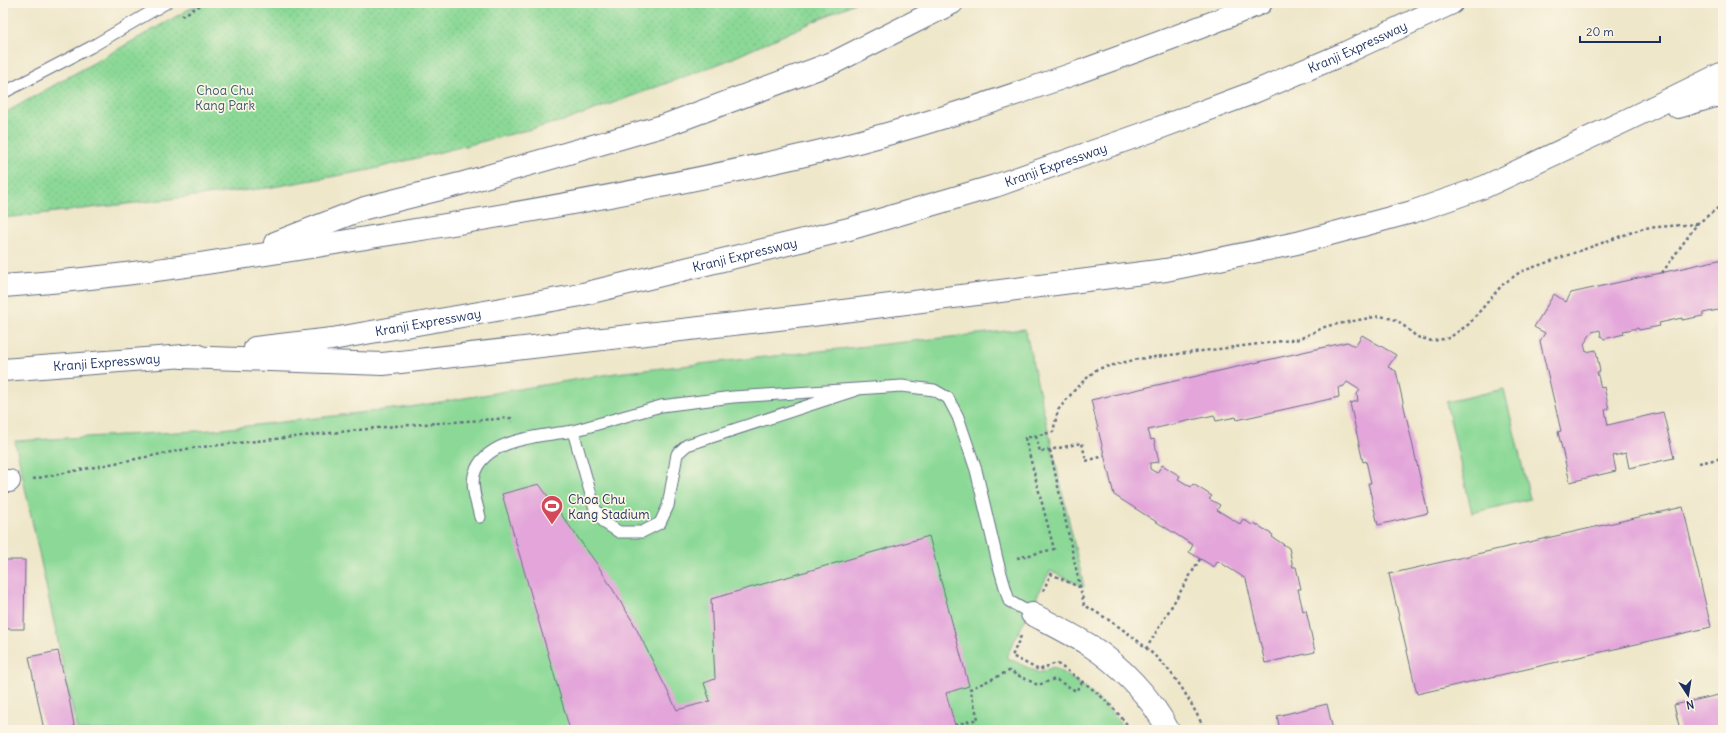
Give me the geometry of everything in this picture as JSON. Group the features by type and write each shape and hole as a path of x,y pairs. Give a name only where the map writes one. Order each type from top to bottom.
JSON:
{"main road":[{"path":"235,259 365,208 460,184 666,125 835,62 952,3"},
{"path":"3,286 38,284 235,259 626,194 832,148 971,109 1212,24 1261,3"},
{"name":"Kranji Expressway","path":"3,370 182,356 332,340 574,296 849,229 995,186 1147,132 1246,94 1343,54 1452,3"},
{"path":"182,356 383,364 804,316 1166,270 1297,243 1412,212 1484,186 1627,120 1723,73"},
{"path":"1627,120 1715,96 1723,96"},
{"path":"1032,614 1090,646 1119,669 1142,692 1168,730"}],"lane":[{"path":"3,93 91,47 166,3"},
{"path":"480,517 474,489 474,474 482,460 494,449 515,441 573,431 661,406 732,397 859,390 902,386 934,390 948,398 958,417 976,470 998,563 1009,601 1032,614"},
{"path":"573,431 595,508 605,523 619,532 642,532 660,523 668,506 677,454 687,445 859,390"}],"path":[{"path":"1662,273 1697,224 1723,204"},
{"path":"998,563 1054,548 1025,438 1053,432 1058,410 1078,386 1097,369 1138,359 1299,339 1327,326 1380,316 1397,320 1417,337 1432,340 1450,338 1469,324 1502,285 1520,272 1644,228 1697,224"},
{"path":"6,481 24,481 192,448 395,426 511,418 515,441"},
{"path":"1036,436 1040,452 1082,443 1086,461 1104,456"},
{"path":"1050,450 1084,605 1106,618 1162,663 1184,691 1205,730"},
{"path":"1699,463 1723,458"},
{"path":"1146,649 1200,559"},
{"path":"955,725 978,719 970,689 1009,671 1038,685 1055,679 1076,691 1083,681 1100,694 1118,712 1131,730"}],"green space":[{"name":"Choa Chu Kang Park","path":"200,3 855,3 724,62 567,120 370,170 267,188 3,218 3,114"},
{"name":"Choa Chu Kang Stadium","path":"1025,329 1084,587 1050,571 1006,657 1039,673 1053,667 1092,694 1110,711 1125,730 77,730 15,441 213,430 410,407 616,373"},
{"path":"1504,389 1530,499 1472,513 1446,402"}],"building":[{"path":"1723,259 1723,309 1703,313 1703,316 1682,320 1682,318 1659,323 1660,326 1623,331 1624,334 1604,339 1601,336 1600,330 1592,332 1584,344 1586,352 1596,350 1600,372 1597,372 1601,388 1604,387 1609,409 1605,410 1608,425 1663,412 1674,458 1629,468 1626,453 1613,456 1616,471 1570,482 1558,432 1561,431 1540,341 1545,333 1534,327 1554,294 1566,302 1571,293"},
{"path":"1362,335 1396,355 1388,367 1396,371 1428,513 1378,525 1368,483 1371,483 1366,461 1363,462 1350,403 1358,401 1357,394 1360,390 1347,382 1344,386 1338,388 1339,397 1237,420 1236,417 1216,421 1214,415 1148,430 1151,440 1154,439 1159,462 1150,463 1150,469 1157,473 1162,465 1180,476 1178,479 1191,487 1193,484 1212,496 1209,499 1220,505 1217,510 1240,524 1243,519 1252,525 1254,523 1273,535 1272,537 1289,548 1293,567 1296,567 1301,589 1298,589 1303,611 1306,610 1315,652 1265,663 1246,579 1218,561 1214,567 1189,552 1193,545 1114,495 1091,400 1347,342 1355,346"},
{"path":"539,484 597,564 633,622 677,710 710,701 704,683 715,679 711,599 929,536 969,686 946,693 956,729 570,730 502,494"},
{"path":"1683,507 1711,627 1417,694 1389,574"},
{"path":"3,560 25,560 24,629 3,629"},
{"path":"58,651 75,730 44,730 29,657"},
{"path":"1723,694 1723,730 1680,730 1674,705"},
{"path":"1327,704 1333,730 1280,730 1277,716"}],"place":[{"name":"Choa Chu Kang Stadium","path":"552,526"}]}
